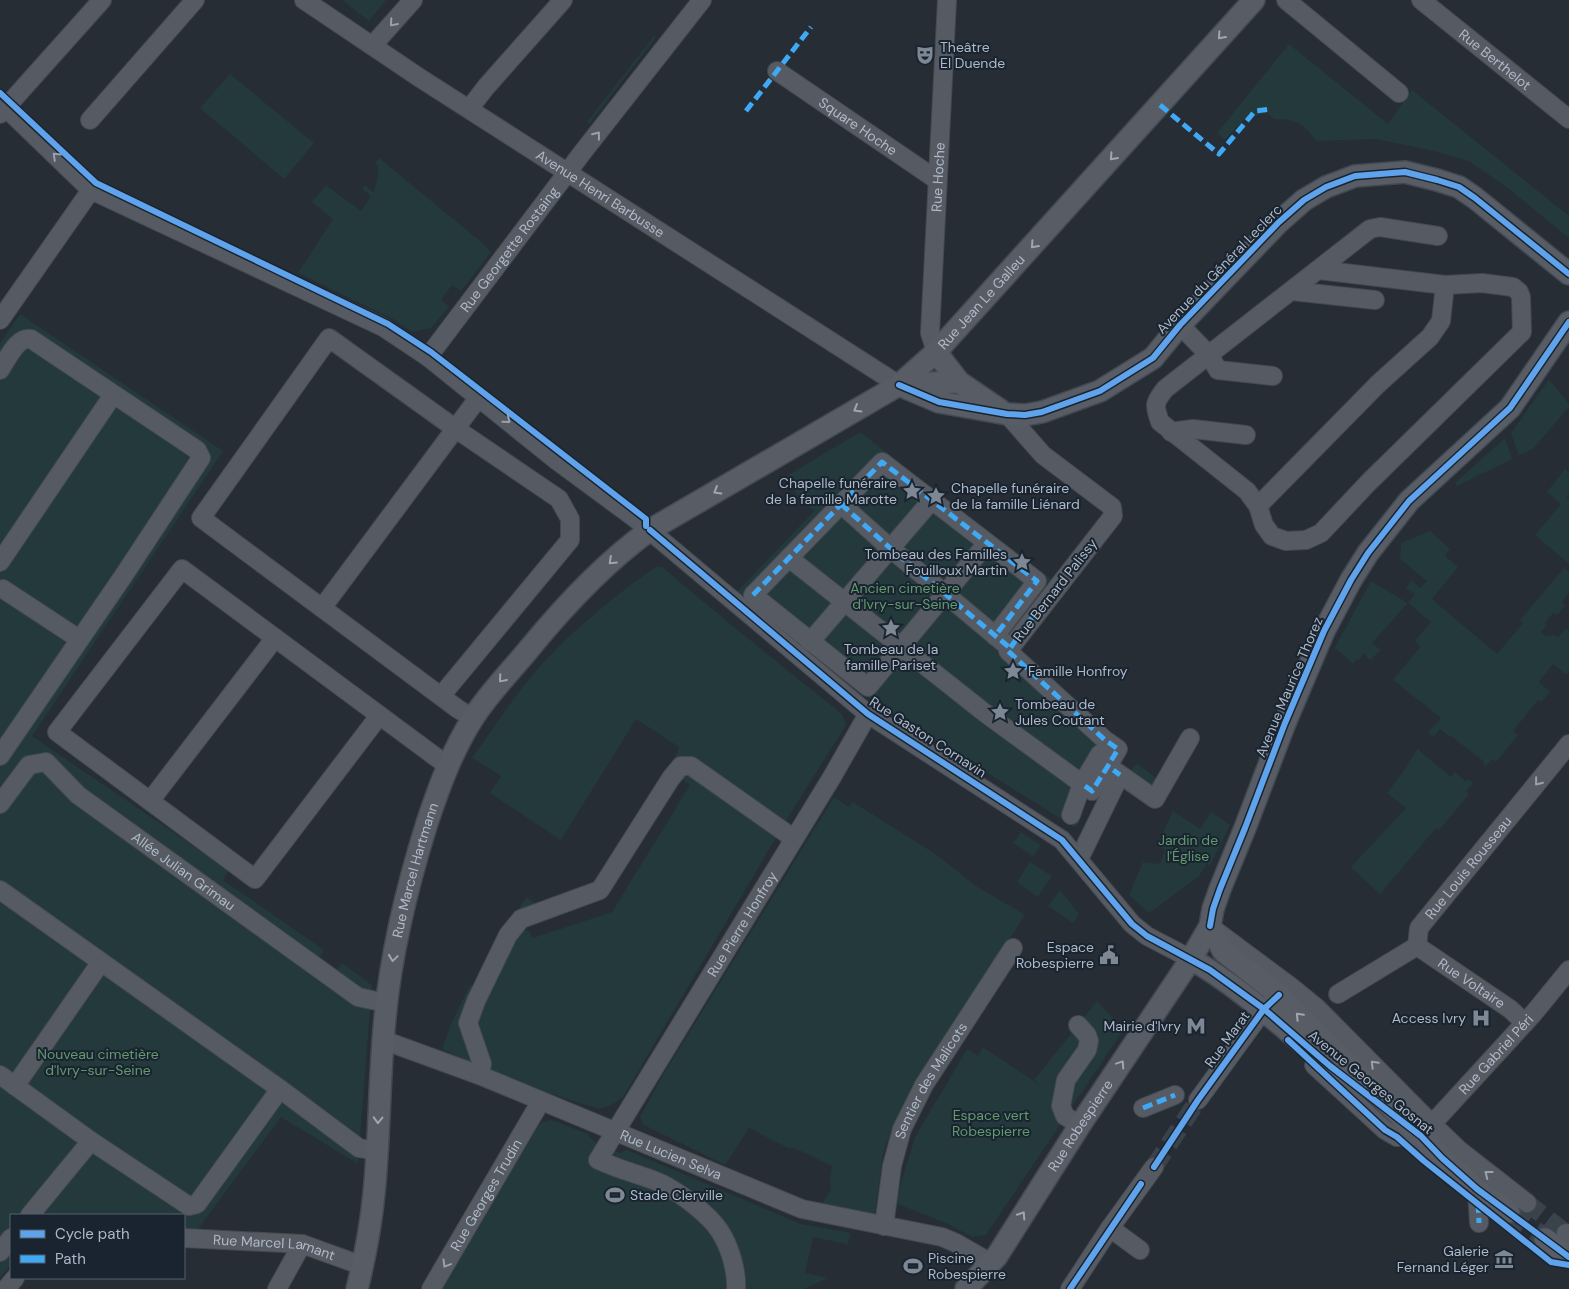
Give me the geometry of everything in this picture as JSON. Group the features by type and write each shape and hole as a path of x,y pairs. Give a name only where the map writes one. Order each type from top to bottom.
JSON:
{"main road":[{"name":"Rue Jean Le Galleu","path":"650,530 899,385 936,352 1254,0"},
{"name":"Avenue du Général Leclerc","path":"899,385 939,402 1007,414 1042,412 1100,391 1152,358 1180,325 1279,222 1304,200 1326,187 1355,176 1405,172 1459,187 1569,274"},
{"name":"Avenue Maurice Thorez","path":"1191,959 1210,926 1213,909 1220,889 1246,828 1284,723 1321,638 1351,580 1368,553 1409,501 1510,408 1569,322"},
{"path":"936,352 960,382 1007,414"},
{"path":"899,385 960,382"},
{"name":"Rue Marcel Hartmann","path":"357,1289 374,1193 378,1099 386,1004 401,915 416,860 439,789 448,766 473,718 500,681 570,599 627,546 650,530"},
{"name":"Avenue Georges Gosnat","path":"1210,926 1222,951 1271,1002 1427,1130 1442,1158 1477,1188 1518,1208"},
{"name":"Avenue Georges Gosnat","path":"1191,959 1271,1002"},
{"name":"Rue Robespierre","path":"966,1289 991,1263 1191,959"},
{"path":"1545,1239 1569,1257"}],"street":[{"path":"2,108 102,0"},
{"path":"90,120 195,0"},
{"name":"Avenue Henri Barbusse","path":"304,0 420,78 899,385"},
{"path":"373,45 412,0"},
{"path":"469,109 563,0"},
{"name":"Rue Georgette Rostaing","path":"428,357 567,173 702,0"},
{"name":"Rue Hoche","path":"936,352 930,333 947,0"},
{"path":"1286,0 1399,93"},
{"name":"Rue Berthelot","path":"1421,0 1569,119"},
{"name":"Square Hoche","path":"777,71 937,180"},
{"name":"Rue Gaston Cornavin","path":"2,108 91,190 383,328 428,357 556,460 650,530 868,714 1062,840 1132,924 1152,939 1191,959"},
{"path":"0,320 91,190"},
{"path":"1319,270 1445,285 1482,283 1513,287 1519,292 1521,297 1522,332 1368,483 1321,533 1306,540 1286,541 1272,536 1264,525 1258,506 1247,491 1160,422 1156,410 1156,400 1165,388 1209,356 1370,229 1380,227 1438,236"},
{"path":"1258,506 1378,384 1430,337 1441,320 1445,285"},
{"path":"1292,291 1375,300"},
{"path":"1180,325 1209,356 1218,370 1272,376"},
{"path":"441,696 570,540 570,519 559,499 456,429 329,338 201,518 441,696 473,718"},
{"path":"0,370 19,343 23,339 30,339 197,450 200,458 0,756"},
{"path":"0,562 113,395"},
{"path":"322,608 479,397"},
{"name":"Rue Bernard Palissy","path":"1007,414 1043,455 1112,507 1113,516 1034,615 1008,651 1105,740 1118,749 1110,765"},
{"path":"1171,432 1193,430 1246,436"},
{"path":"987,543 868,687 753,595 882,462 1037,581 995,636"},
{"path":"810,642 932,500"},
{"path":"841,504 890,548 1010,648"},
{"path":"789,558 985,713 1084,785 1092,790 1110,765"},
{"path":"379,716 255,879 57,732 182,569 448,766"},
{"path":"0,571 2,589 79,639"},
{"path":"150,801 275,638"},
{"name":"Rue Pierre Honfroy","path":"736,1289 736,1278 728,1248 719,1230 693,1204 667,1186 643,1175 627,1172 598,1160 868,714"},
{"path":"1110,765 1155,798 1190,738"},
{"name":"Rue Louis Rousseau","path":"1417,946 1419,928 1569,744"},
{"name":"Allée Julian Grimau","path":"0,804 29,765 46,762 78,795 350,991 358,996 386,1004"},
{"path":"1079,860 1110,765"},
{"path":"479,1074 482,1064 468,1023 476,1000 508,935 521,919 600,890 671,778 681,766 691,766 793,838"},
{"path":"1071,815 1084,785"},
{"path":"0,890 280,1089 359,1148 377,1151"},
{"name":"Avenue Georges Gosnat","path":"1210,926 1317,1008 1427,1130 1475,1164 1518,1208"},
{"path":"1338,994 1417,946"},
{"name":"Rue Voltaire","path":"1417,946 1510,1009 1525,1023"},
{"name":"Sentier des Malicots","path":"884,1226 892,1166 902,1129 924,1085 1013,948"},
{"path":"15,1086 101,962"},
{"name":"Rue Gabriel Péri","path":"1427,1130 1525,1023 1569,970"},
{"name":"Rue Marat","path":"1198,1100 1271,1002"},
{"path":"1078,1024 1089,1042 1087,1050 1066,1080 1060,1106 1065,1116 1080,1125"},
{"name":"Rue Lucien Selva","path":"383,1040 479,1074 802,1208 942,1237 991,1263"},
{"path":"0,1075 91,1141 189,1206 197,1204 280,1089"},
{"path":"1142,1108 1175,1095"},
{"name":"Rue Georges Trudin","path":"430,1289 542,1101"},
{"path":"31,1214 91,1141"},
{"path":"1070,1289 1110,1228 1154,1167"},
{"path":"1477,1188 1479,1223"},
{"path":"0,1227 10,1236"},
{"path":"1110,1228 1140,1250"},
{"path":"0,1252 10,1238"},
{"name":"Rue Marcel Lamant","path":"185,1238 302,1244 362,1266"},
{"path":"277,1289 302,1244"},
{"path":"6,1289 14,1279"}],"green space":[{"path":"342,0 386,0 369,21"},
{"path":"654,36 656,37 589,124 587,122"},
{"path":"1289,44 1388,124 1412,90 1569,216 1569,238 1509,189 1469,161 1434,151 1377,139 1316,141 1298,123 1274,119 1267,113 1244,119 1225,140 1217,133"},
{"path":"230,74 314,143 284,179 200,108"},
{"path":"379,158 476,237 491,252 461,291 452,285 441,300 449,307 431,328 412,332 393,319 298,273 333,219 312,202 326,185 361,211 371,196 362,189 365,185 373,192 378,173 378,166 375,164"},
{"name":"Nouveau cimetière d'Ivry-sur-Seine","path":"20,314 223,451 32,736 229,870 223,880 324,950 320,957 337,969 342,963 372,985 358,1164 281,1117 198,1229 185,1229 185,1214 10,1214 10,1266 0,1278 0,343"},
{"path":"1549,379 1569,404 1569,407 1533,449 1519,455 1511,433"},
{"name":"Ancien cimetière d'Ivry-sur-Seine","path":"860,432 1051,579 996,650 1101,744 1078,826 1074,827 871,700 737,592 814,511 798,496 785,477"},
{"path":"1505,438 1512,459 1457,486 1455,483"},
{"path":"1565,469 1569,472 1569,494 1566,497 1569,499 1569,564 1535,535 1561,504 1547,492"},
{"path":"1430,531 1450,549 1445,556 1458,567 1432,599 1497,654 1523,623 1520,620 1564,568 1569,572 1569,593 1562,602 1565,605 1557,615 1553,613 1541,632 1545,636 1554,635 1558,638 1566,628 1569,631 1569,671 1566,675 1553,664 1539,682 1550,692 1541,702 1538,700 1513,731 1518,735 1496,762 1492,759 1485,767 1483,761 1440,729 1434,737 1428,732 1441,718 1393,680 1420,647 1415,641 1431,622 1408,603 1415,594 1406,588 1411,580 1420,588 1427,581 1400,559 1401,543"},
{"path":"656,567 662,567 842,714 846,725 784,824 623,1097 601,1109 502,1077 442,1049 451,1024 470,985 475,987 489,959 526,897 538,905 523,930 529,931 533,938 612,912 690,785 679,777 675,758 679,747 636,719 561,840 490,793 501,776 472,758 522,688 553,652 595,613"},
{"path":"1371,581 1408,603 1372,643 1381,650 1370,660 1363,653 1359,661 1357,659 1353,664 1338,650 1334,649"},
{"path":"1418,748 1451,777 1454,772 1466,781 1468,779 1473,783 1466,791 1469,794 1439,830 1436,828 1380,894 1351,867 1406,808 1387,793"},
{"path":"1138,764 1157,779 1155,789 1132,776 1131,772 1134,766"},
{"path":"834,797 848,807 853,802 937,855 976,886 1025,915 917,1079 891,1131 883,1154 875,1214 822,1204 831,1190 832,1166 792,1147 790,1149 749,1128 725,1165 644,1125 640,1117 663,1075"},
{"name":"Jardin de l'Église","path":"1173,811 1200,829 1211,812 1230,825 1210,866 1207,863 1199,876 1149,913 1129,895 1143,862 1160,864 1165,850 1158,843"},
{"path":"1021,832 1041,845 1033,856 1013,843"},
{"path":"1030,862 1052,876 1038,897 1017,882"},
{"path":"1060,890 1079,914 1073,923 1048,906"},
{"name":"Espace vert Robespierre","path":"1097,1001 1124,1029 986,1235 972,1237 948,1224 895,1203 915,1137 967,1049 978,1056 983,1047 1041,1086 1034,1080"},
{"name":"Stade Clerville","path":"552,1120 588,1134 590,1138 602,1146 620,1153 627,1150 801,1224 851,1233 846,1248 846,1244 813,1237 805,1273 828,1278 804,1289 440,1289 540,1123"}],"tunnel":[{"path":"1154,1167 1198,1100"},
{"path":"1527,1203 1566,1233"},
{"path":"1509,1212 1545,1239"}],"marked path":[{"path":"746,111 811,27"},
{"path":"1160,105 1219,154 1255,111 1272,109"},
{"path":"753,595 882,462 1037,581 995,636"},
{"path":"841,504 890,548 1010,648"},
{"path":"1034,615 1008,651 1105,740 1118,749 1108,766"},
{"path":"1085,786 1092,791 1108,766 1120,775"},
{"path":"1143,1108 1175,1095"},
{"path":"1478,1203 1479,1223"}],"cycle path":[{"path":"0,93 96,183 388,324 431,352 646,519 646,526"},
{"path":"899,385 939,402 1007,414 1025,415 1042,412 1100,391 1153,358 1180,325 1279,222 1304,200 1326,187 1355,176 1405,172 1459,187 1569,274"},
{"path":"1210,926 1213,909 1220,889 1285,723 1324,631 1351,580 1368,553 1409,501 1510,408 1569,322"},
{"path":"650,530 868,714 1062,840 1132,924 1147,936 1210,970 1264,1009 1330,1066 1421,1136 1442,1158 1477,1189 1569,1257"},
{"path":"1154,1167 1198,1100 1264,1009 1279,995"},
{"path":"1288,1040 1385,1130 1397,1137 1424,1161 1551,1262 1569,1265"},
{"path":"1070,1289 1141,1184"}],"place":[{"name":"Theâtre El Duende","path":"925,55"},
{"name":"Chapelle funéraire de la famille Marotte","path":"912,491"},
{"name":"Chapelle funéraire de la famille Liénard","path":"936,496"},
{"name":"Tombeau des Familles Fouilloux Martin","path":"1022,562"},
{"name":"Tombeau de la famille Pariset","path":"891,628"},
{"name":"Famille Honfroy","path":"1013,671"},
{"name":"Tombeau de Jules Coutant","path":"1000,712"},
{"name":"Espace Robespierre","path":"1109,955"},
{"name":"Access Ivry","path":"1481,1018"},
{"name":"Mairie d'Ivry","path":"1196,1026"},
{"name":"Stade Clerville","path":"615,1195"},
{"name":"Galerie Fernand Léger","path":"1504,1259"},
{"name":"Piscine Robespierre","path":"913,1266"}]}
